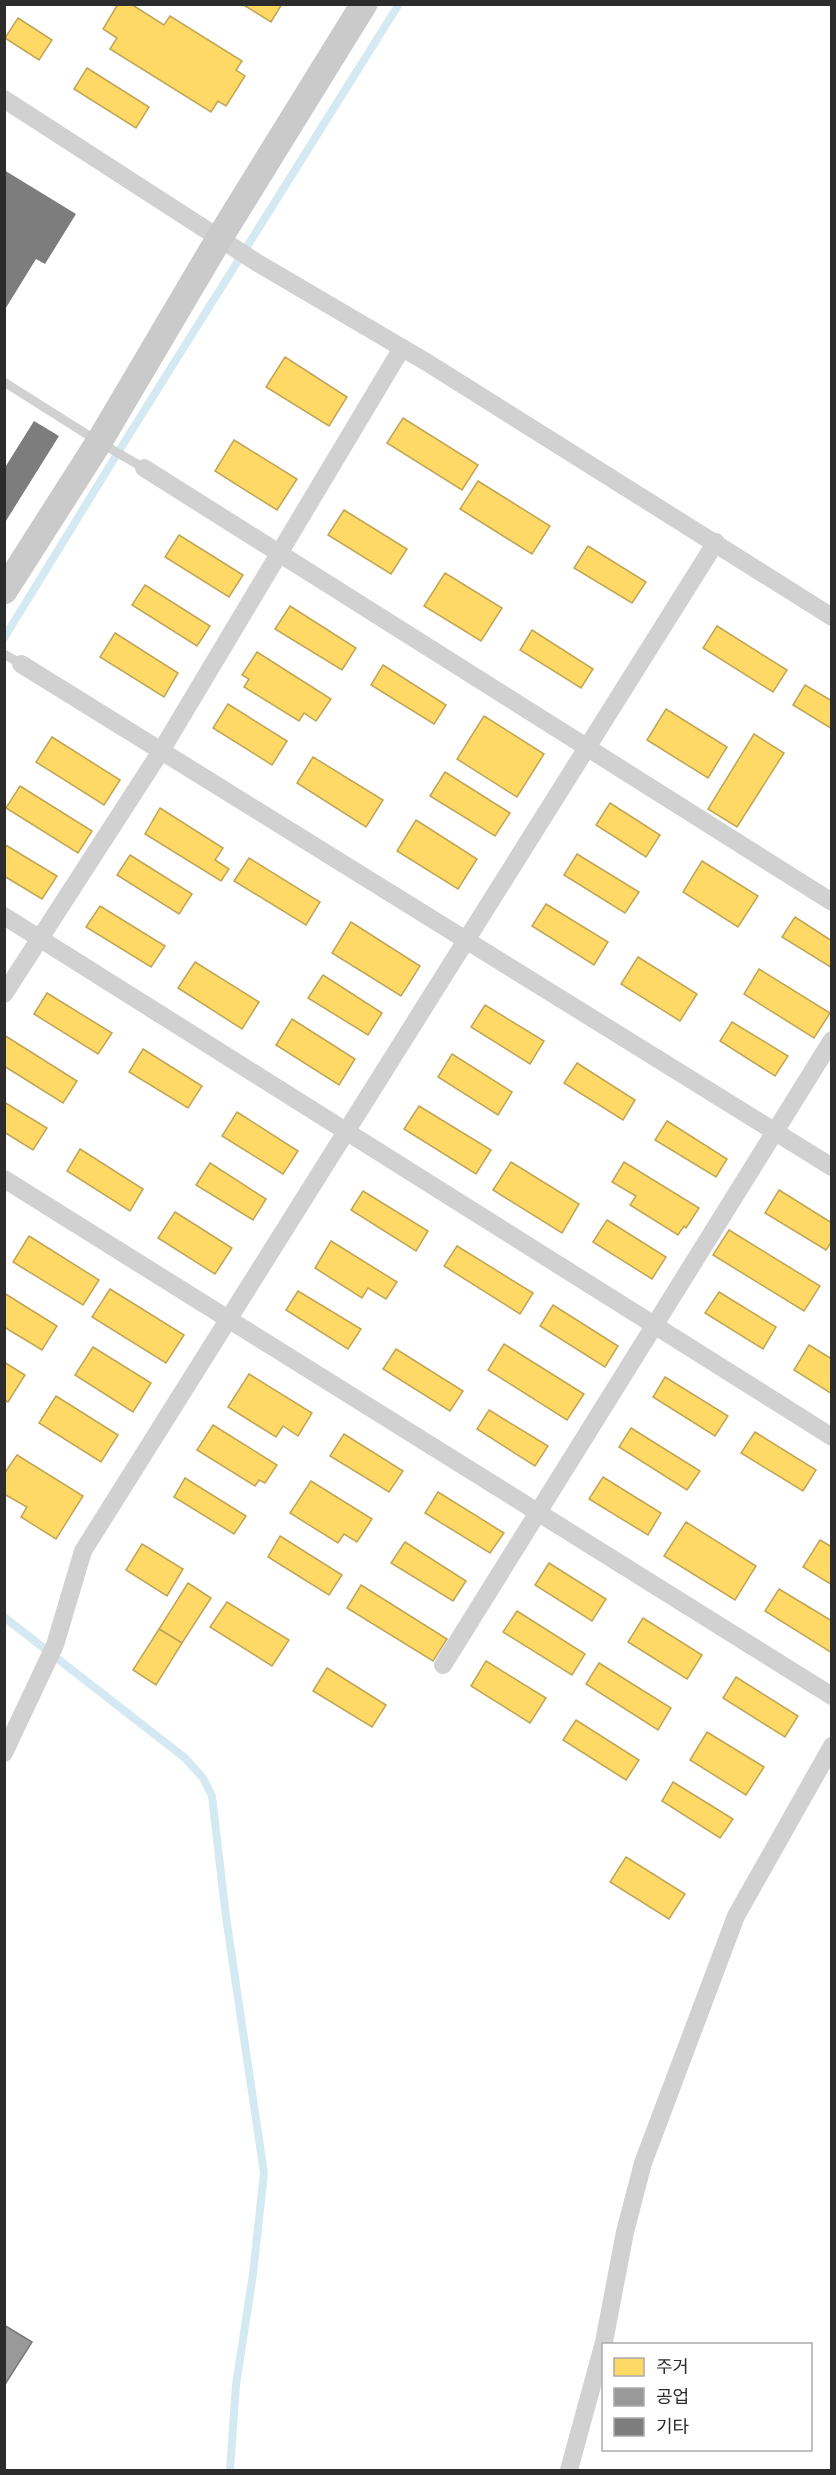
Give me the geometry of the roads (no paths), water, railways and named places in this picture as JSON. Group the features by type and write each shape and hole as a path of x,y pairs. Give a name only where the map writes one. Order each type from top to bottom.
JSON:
{"street":[{"path":"4,591 105,446 230,244 364,4"},
{"path":"4,99 256,262 402,348 831,617"},
{"path":"4,994 161,751 402,348"},
{"path":"138,465 831,902"},
{"path":"4,1753 56,1645 83,1551 716,543"},
{"path":"12,658 831,1167"},
{"path":"4,916 831,1437"},
{"path":"443,1665 831,1040"},
{"path":"4,1179 831,1695"},
{"path":"604,2343 625,2232 643,2163 735,1916 831,1746"},
{"path":"569,2470 602,2349"}],"lane":[{"path":"4,382 138,465"}],"waterway":[{"path":"4,638 399,4"},
{"path":"4,1617 185,1758 203,1778 212,1796 226,1917 264,2173 253,2274 236,2385 230,2470"}]}
